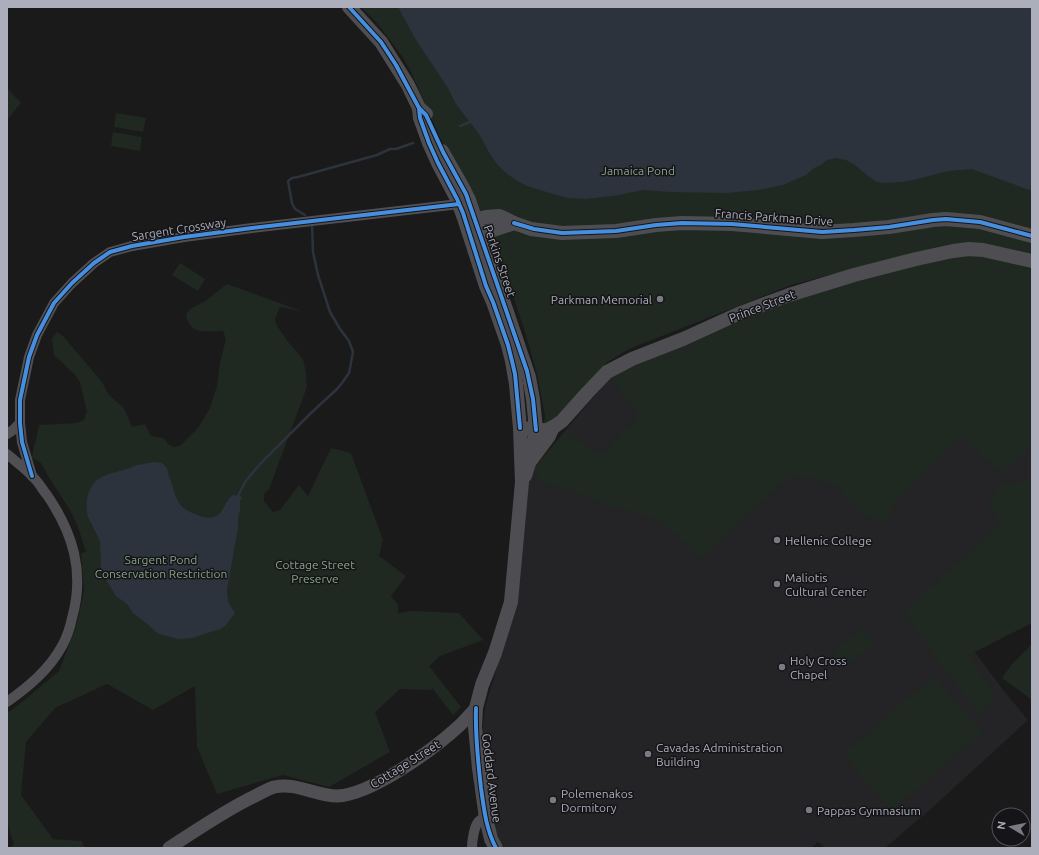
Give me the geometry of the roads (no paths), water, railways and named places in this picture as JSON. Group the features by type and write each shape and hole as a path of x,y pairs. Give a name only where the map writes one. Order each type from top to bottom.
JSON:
{"main road":[{"name":"Perkins Street","path":"348,7 381,42 408,84 419,108 420,118 438,163 459,204 470,220 527,371 533,399 536,430 530,460 522,482"},
{"name":"Perkins Street","path":"419,108 426,115 443,152 464,189 469,200 470,220"},
{"name":"Francis Parkman Drive","path":"470,220 486,216 499,216 514,223 534,229 562,233 616,231 682,223 732,224 822,232 868,229 946,219 980,222 1032,236"},
{"path":"476,236 514,223"},
{"name":"Perkins Street","path":"476,236 479,265 495,307 512,361 516,388 520,428 522,482 516,544"},
{"name":"Prince Street","path":"553,427 562,421 607,372 632,359 683,339 738,314 789,295 862,273 953,251 969,249 983,250 1032,261"},
{"path":"520,428 547,430 553,427"},
{"path":"530,460 549,436 553,427"},
{"name":"Cottage Street","path":"476,708 482,685 495,653 510,602 516,544"},
{"name":"Goddard Avenue","path":"476,708 475,727 486,818 491,839 496,848"}],"street":[{"name":"Sargent Crossway","path":"32,476 22,442 20,423 20,400 29,357 37,335 54,303 72,283 94,263 110,252 132,246 199,235 459,204"},
{"path":"7,434 20,423"},
{"path":"7,454 32,476 57,511 69,536 74,550 77,567 74,612 69,629 59,651 36,679 7,702"},
{"name":"Cottage Street","path":"169,848 234,807 273,788 290,786 338,796 370,787 400,770 434,747 460,725 476,708"},
{"path":"472,848 477,824 480,820 486,818"}],"waterway":[{"path":"460,126 470,122"},
{"path":"305,215 295,209 292,203 288,181 292,178 377,155 390,149 396,149 413,143"},
{"path":"238,496 245,482 260,464 337,389 349,373 353,352 349,341 330,312 318,275 313,252 312,225"}],"place":[{"name":"Parkman Memorial","path":"660,299"},
{"name":"Hellenic College","path":"777,540"},
{"name":"Maliotis Cultural Center","path":"777,584"},
{"name":"Holy Cross Chapel","path":"782,667"},
{"name":"Cavadas Administration Building","path":"648,754"},
{"name":"Polemenakos Dormitory","path":"553,800"},
{"name":"Pappas Gymnasium","path":"809,810"}],"park label":[{"name":"Jamaica Pond","path":"638,170"},
{"name":"Sargent Pond Conservation Restriction","path":"161,566"},
{"name":"Cottage Street Preserve","path":"315,571"}]}
